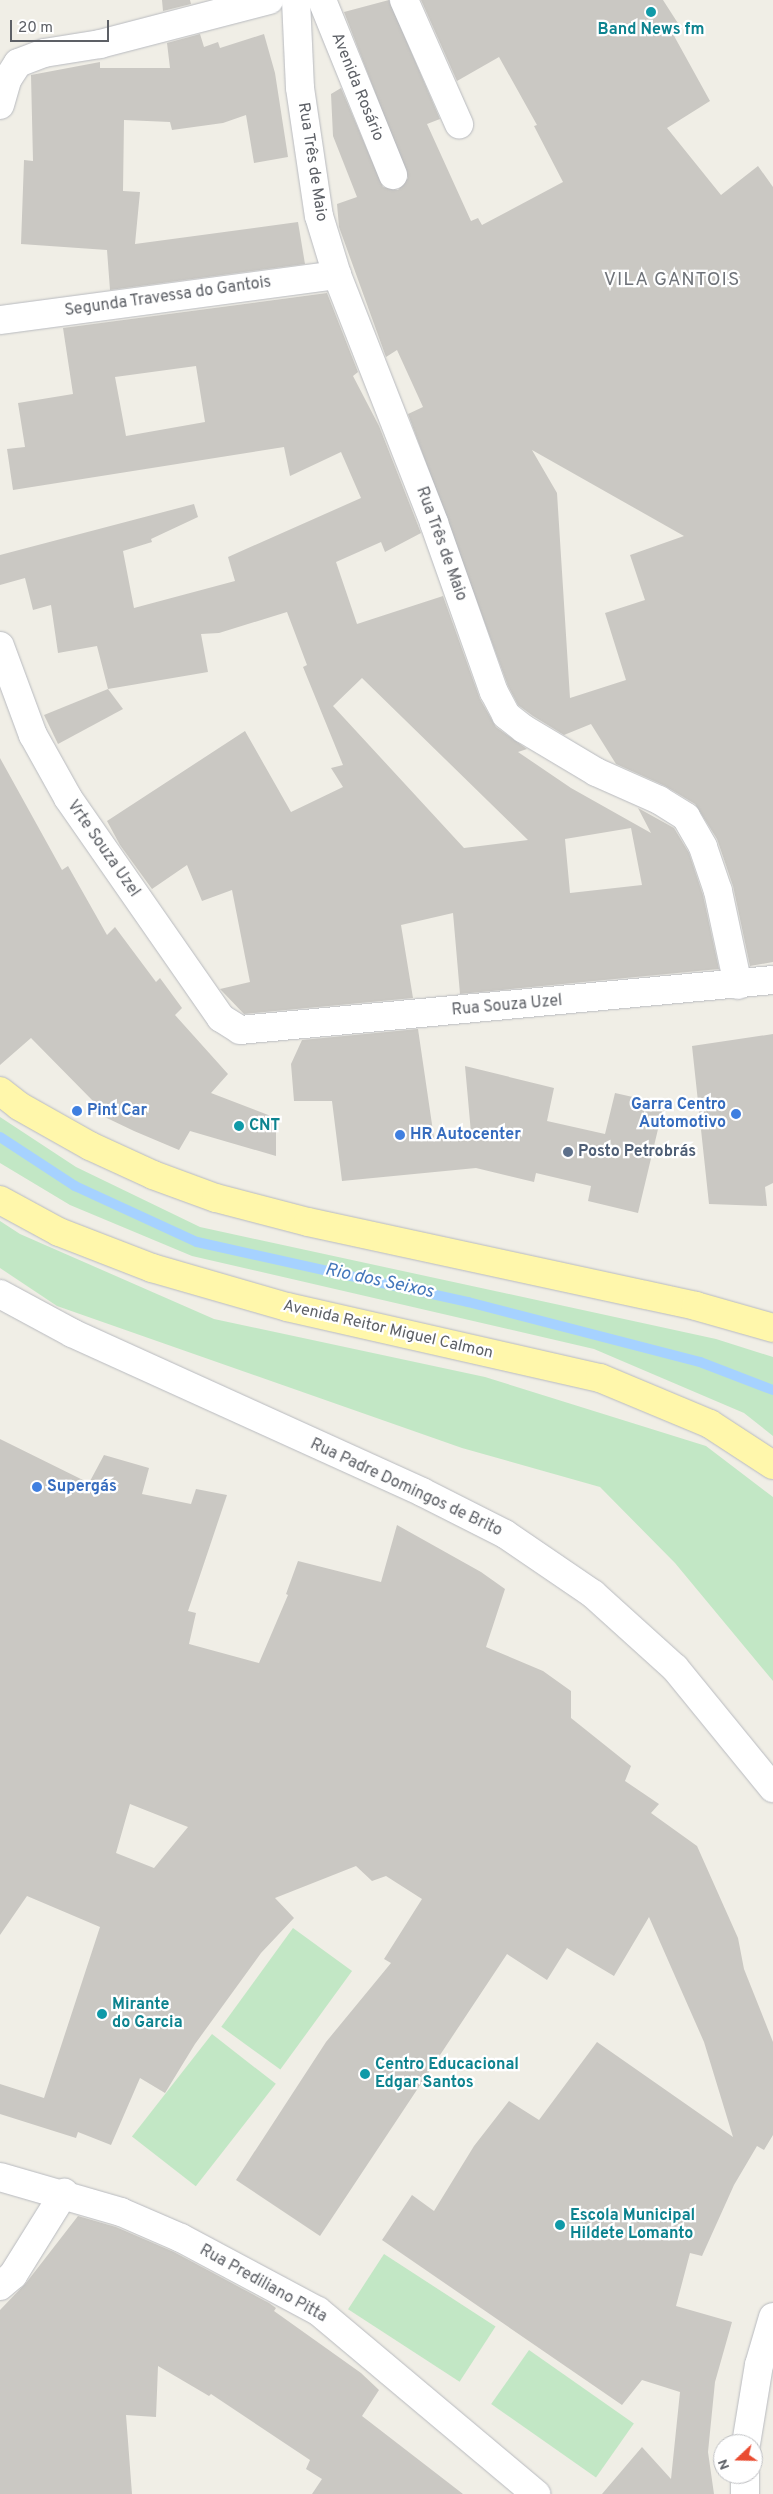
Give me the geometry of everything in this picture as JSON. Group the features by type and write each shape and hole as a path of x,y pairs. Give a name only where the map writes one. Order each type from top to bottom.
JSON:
{"main road":[{"path":"0,1091 19,1106 90,1146 153,1175 216,1198 308,1222 696,1306 773,1328"},
{"name":"Avenida Reitor Miguel Calmon","path":"0,1200 59,1232 161,1270 287,1308 600,1378 710,1424 773,1465"}],"street":[{"path":"0,105 7,80 18,63 44,53 100,44 269,0"},
{"name":"Rua Três de Maio","path":"296,0 300,88 310,172 319,216 337,275 434,523 494,692 506,715 596,772 659,800 686,817 703,847 718,891 738,985"},
{"name":"Avenida Rosário","path":"322,0 393,175"},
{"path":"404,0 459,124"},
{"name":"Segunda Travessa do Gantois","path":"0,320 337,275"},
{"name":"Vrte Souza Uzel","path":"0,646 33,735 68,798 222,1018 240,1030"},
{"name":"Rua Souza Uzel","path":"240,1030 738,985 773,980"},
{"name":"Rua Padre Domingos de Brito","path":"0,1294 72,1333 422,1492 505,1534 593,1594 675,1668 773,1788"},
{"name":"Rua Prediliano Pitta","path":"0,2177 64,2193 121,2212 181,2238 318,2311 536,2494"},
{"path":"0,2286 13,2275 64,2193"},
{"path":"748,2434 759,2366 773,2317"}],"green space":[{"path":"0,1117 76,1167 200,1227 716,1339 773,1357 773,1436 744,1413 594,1349 192,1256 70,1205 0,1163"},
{"path":"0,1221 20,1234 214,1319 485,1377 706,1446 773,1497 773,1681 675,1563 600,1487 462,1448 57,1306 0,1268"},
{"path":"293,1928 352,1971 280,2070 221,2027"},
{"path":"212,2034 276,2084 196,2186 132,2136"},
{"path":"384,2254 496,2326 460,2382 348,2309"},
{"path":"529,2350 634,2423 596,2477 491,2404"}],"building":[{"path":"162,0 190,0 191,4 163,11"},
{"path":"389,0 440,119 427,124 471,221 478,218 482,225 563,182 534,126 537,125 499,57 457,81 421,0 663,0 681,28 673,34 710,101 667,128 721,195 758,166 773,187 773,962 750,966 733,886 717,839 695,804 665,786 616,764 591,724 564,735 518,705 508,686 408,414 423,407 397,350 386,357 339,227 337,204 357,197 333,136 331,94 341,88 383,187 398,190 408,178 344,12","holes":["532,450 684,536 630,555 645,600 605,613 626,680 570,698 557,493"]},
{"path":"200,34 204,47 218,42 220,48 264,34 275,73 288,157 254,163 246,115 223,123 172,130 170,122 124,120 123,191 140,192 135,244 298,222 305,264 110,290 107,250 21,244 24,160 33,161 31,75 100,62 100,68 170,68 167,43"},
{"path":"327,293 358,372 353,376 379,426 421,533 385,552 381,542 336,562 357,624 443,596 480,699 496,727 527,749 518,752 571,788 651,833 638,808 674,828 689,853 703,895 719,969 460,994 453,913 401,925 413,998 244,1014 220,989 250,982 232,890 202,901 187,865 152,889 120,845 107,821 245,731 291,812 343,787 331,768 343,765 303,667 307,665 287,612 219,633 201,634 208,672 108,689 97,646 58,653 51,605 33,610 25,578 0,585 0,555 194,504 198,517 151,539 152,542 123,551 134,608 235,581 228,557 361,498 341,452 290,476 284,447 13,490 7,449 25,447 18,403 73,394 63,328","holes":["196,366 205,422 126,436 115,377","362,678 528,840 464,848 333,706","631,828 642,885 570,893 565,839"]},
{"path":"108,689 123,709 58,744 44,715"},
{"path":"0,758 62,870 68,866 107,935 115,927 156,982 160,978 182,1008 175,1015 228,1074 211,1093 276,1118 276,1156 190,1131 179,1150 86,1108 93,1101 31,1038 0,1065"},
{"path":"418,1029 434,1138 471,1133 465,1066 554,1088 547,1121 605,1134 615,1093 664,1104 638,1213 588,1201 591,1186 536,1173 534,1182 476,1168 342,1181 332,1101 294,1101 291,1064 302,1040"},
{"name":"Garra Centro Automotivo","path":"773,1034 773,1183 765,1187 767,1206 709,1204 692,1046"},
{"path":"0,1439 89,1483 104,1455 149,1468 142,1494 191,1504 196,1489 227,1495 188,1611 196,1613 189,1644 259,1663 288,1595 286,1594 298,1561 381,1582 397,1525 481,1572 505,1589 486,1647 543,1671 571,1691 571,1718 631,1766 625,1781 659,1804 651,1813 697,1846 738,1938 744,1969 773,2042 773,2135 764,2150 757,2146 734,2185 702,2256 690,2253 676,2306 732,2322 715,2382 708,2452 714,2494 602,2494 642,2447 671,2479 680,2392 642,2380 622,2405 382,2240 412,2195 434,2211 474,2146 509,2101 539,2120 597,2042 733,2137 704,2042 649,1917 614,1976 567,1948 547,1980 507,1954 320,2236 236,2180 326,2042 391,1963 384,1959 422,1899 386,1876 372,1881 356,1866 275,1898 294,1918 261,1953 195,2044 165,2093 140,2078 111,2145 78,2132 76,2138 0,2114 0,2084 44,2098 100,1927 27,1896 0,1935","holes":["130,1804 188,1827 154,1868 116,1853"]},
{"path":"78,2216 116,2227 174,2252 276,2308 274,2311 361,2373 379,2390 362,2416 463,2494 312,2494 322,2479 306,2469 310,2460 211,2394 209,2396 158,2366 156,2417 126,2415 132,2494 0,2494 0,2310 26,2283"}],"waterway":[{"name":"Rio dos Seixos","path":"0,1137 75,1186 197,1242 468,1302 700,1362 773,1390"}],"place":[{"name":"Band News fm","path":"651,12"},
{"name":"Pint Car","path":"77,1111"},
{"name":"Garra Centro Automotivo","path":"736,1114"},
{"name":"CNT","path":"239,1126"},
{"name":"HR Autocenter","path":"400,1135"},
{"name":"Posto Petrobrás","path":"568,1152"},
{"name":"Supergás","path":"37,1487"},
{"name":"Mirante do Garcia","path":"102,2014"},
{"name":"Centro Educacional Edgar Santos","path":"365,2074"},
{"name":"Escola Municipal Hildete Lomanto","path":"560,2225"}],"district":[{"name":"VILA GANTOIS","path":"672,281"}]}
